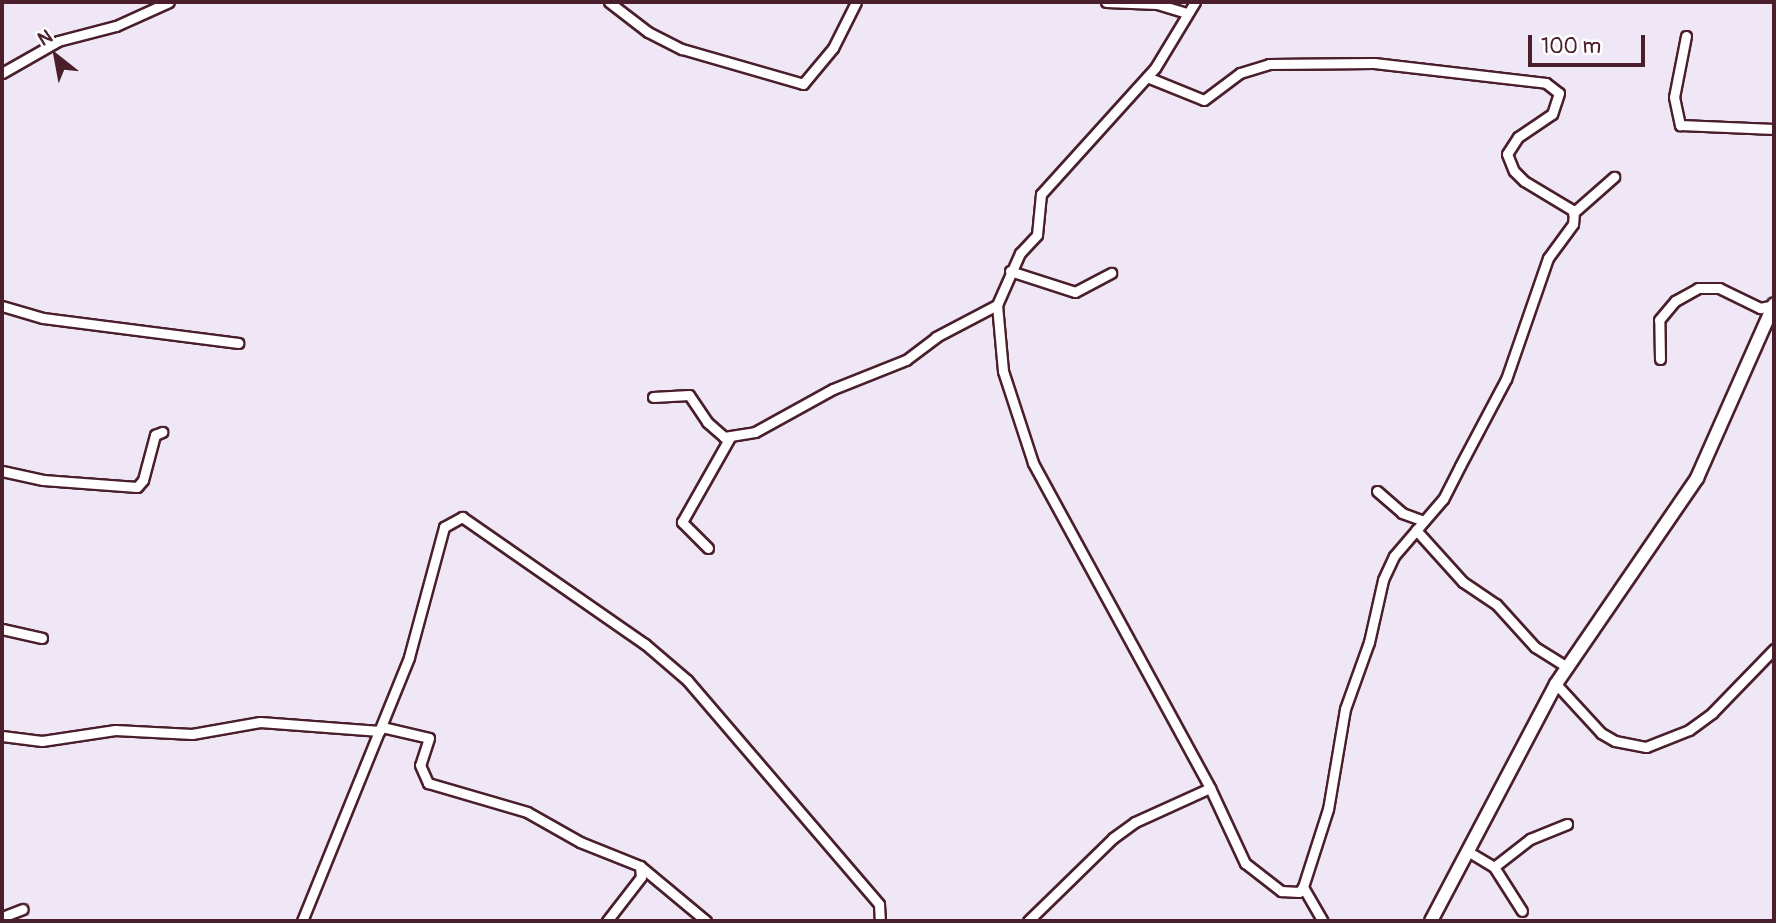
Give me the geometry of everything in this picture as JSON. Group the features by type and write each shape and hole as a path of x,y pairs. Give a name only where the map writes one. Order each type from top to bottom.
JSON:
{"main road":[{"path":"1431,921 1556,684 1697,478 1774,305"}],"street":[{"path":"2,73 58,41 116,26 169,2"},
{"path":"609,2 648,32 682,49 803,84 833,48 856,2"},
{"path":"1107,2 1157,4 1187,13"},
{"path":"1195,2 1147,77 1041,194 1037,235 1010,271 997,305 1006,386 1033,463 1210,788 1252,873 1281,891 1299,892 1303,887 1328,809 1345,709 1364,660 1383,580 1394,556 1443,499 1506,379 1548,258 1573,223 1573,213 1614,177"},
{"path":"1686,36 1674,97 1680,125 1774,129"},
{"path":"1147,77 1204,100 1252,68 1286,61 1374,63 1546,83 1559,93 1560,102 1543,123 1510,146 1509,162 1524,181 1573,213"},
{"path":"1010,271 1074,292 1111,273"},
{"path":"1660,359 1659,320 1675,302 1698,288 1719,288 1760,308 1774,305"},
{"path":"653,397 689,395 720,435 730,437 772,425 834,389 897,364 936,337 997,305"},
{"path":"2,306 43,317 238,343"},
{"path":"2,471 43,480 137,487 144,480 155,435 162,432"},
{"path":"708,548 682,522 730,437"},
{"path":"1377,491 1402,513 1424,521"},
{"path":"302,921 409,656 444,527 462,517 645,644 687,680 879,904 880,921"},
{"path":"1416,530 1463,582 1496,604 1550,659 1567,667"},
{"path":"2,629 41,638"},
{"path":"1556,684 1601,733 1623,744 1646,747 1689,730 1712,713 1774,649"},
{"path":"2,736 42,741 116,730 192,734 260,722 381,729 429,738 420,765 428,783 527,812 580,842 640,866 706,921"},
{"path":"1028,921 1112,838 1135,822 1210,788"},
{"path":"1494,867 1530,839 1567,824"},
{"path":"1469,852 1494,867 1522,911"},
{"path":"607,921 641,877 640,866"},
{"path":"1303,887 1323,921"},
{"path":"2,917 23,909"}]}
